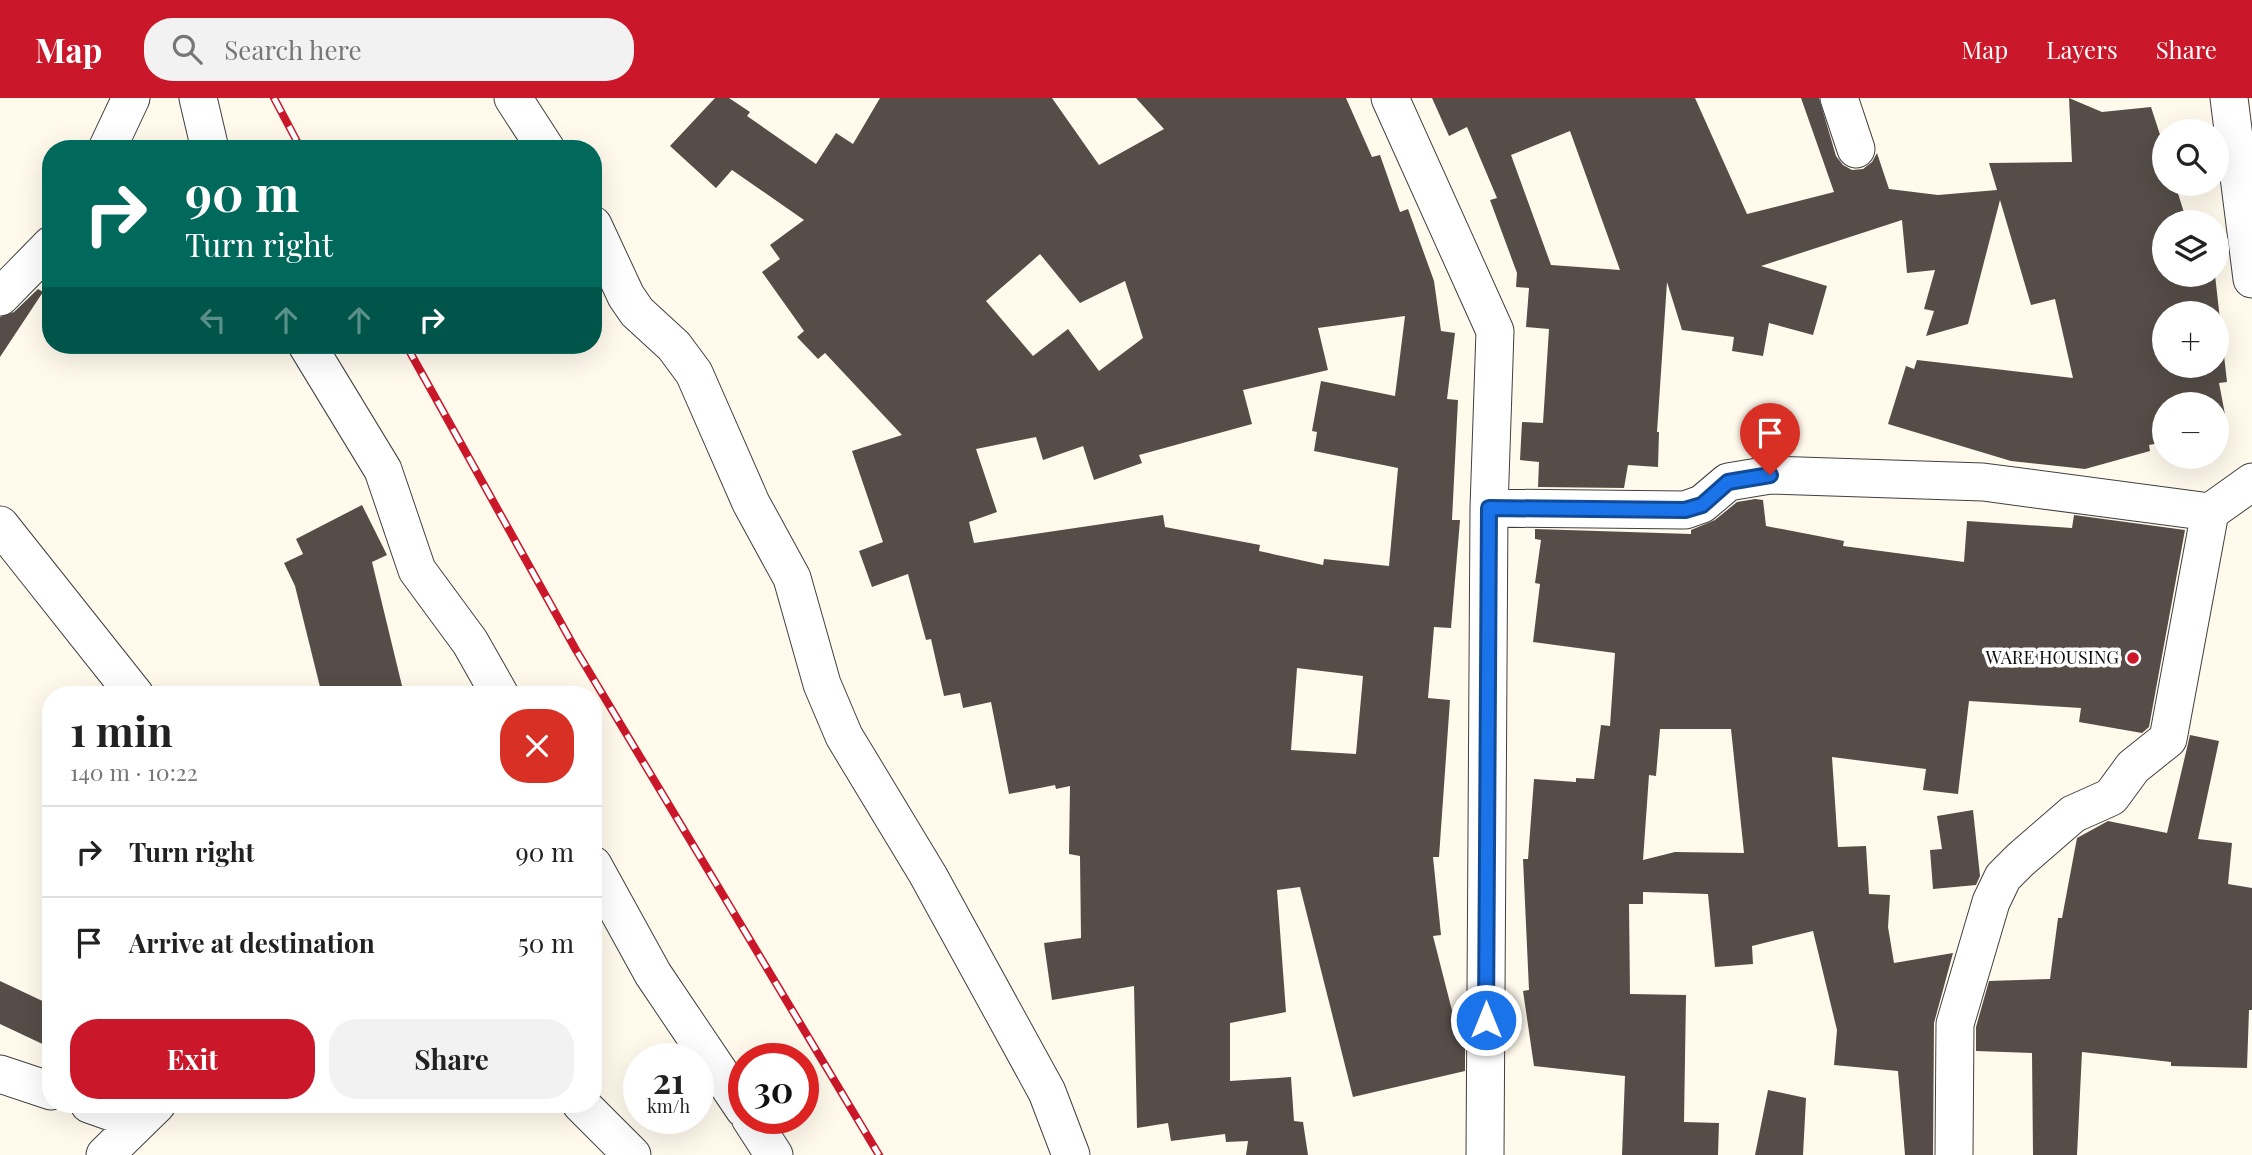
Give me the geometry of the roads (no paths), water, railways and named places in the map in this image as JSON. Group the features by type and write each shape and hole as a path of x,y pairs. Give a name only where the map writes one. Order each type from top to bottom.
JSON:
{"street":[{"path":"111,140 131,98"},
{"path":"198,98 208,140"},
{"path":"513,98 540,140"},
{"path":"1390,98 1496,331 1489,508 1485,1155"},
{"path":"1839,98 1856,149"},
{"path":"2229,98 2252,279"},
{"path":"602,244 626,296 637,312 674,346 694,373 751,503 792,578 822,684 844,736 928,875 1047,1092 1070,1155"},
{"path":"0,297 42,254"},
{"path":"312,354 383,470 417,570 470,642 495,686"},
{"path":"1489,508 1685,510 1702,505 1728,482 1770,475 1983,482 2210,512 2252,482"},
{"path":"1954,1155 1955,1024 1991,902 2003,877 2020,860 2073,814 2110,797 2133,767 2168,739 2210,512"},
{"path":"0,525 128,686"},
{"path":"602,881 653,974 728,1085"},
{"path":"0,1074 42,1088"},
{"path":"105,1155 146,1113"},
{"path":"590,1113 632,1155"},
{"path":"760,1134 774,1155"}],"railway":[{"path":"274,98 296,140"},
{"path":"411,354 598,686"},
{"path":"602,693 879,1155"}],"place":[{"name":"WARE HOUSING","path":"2133,658"}]}
